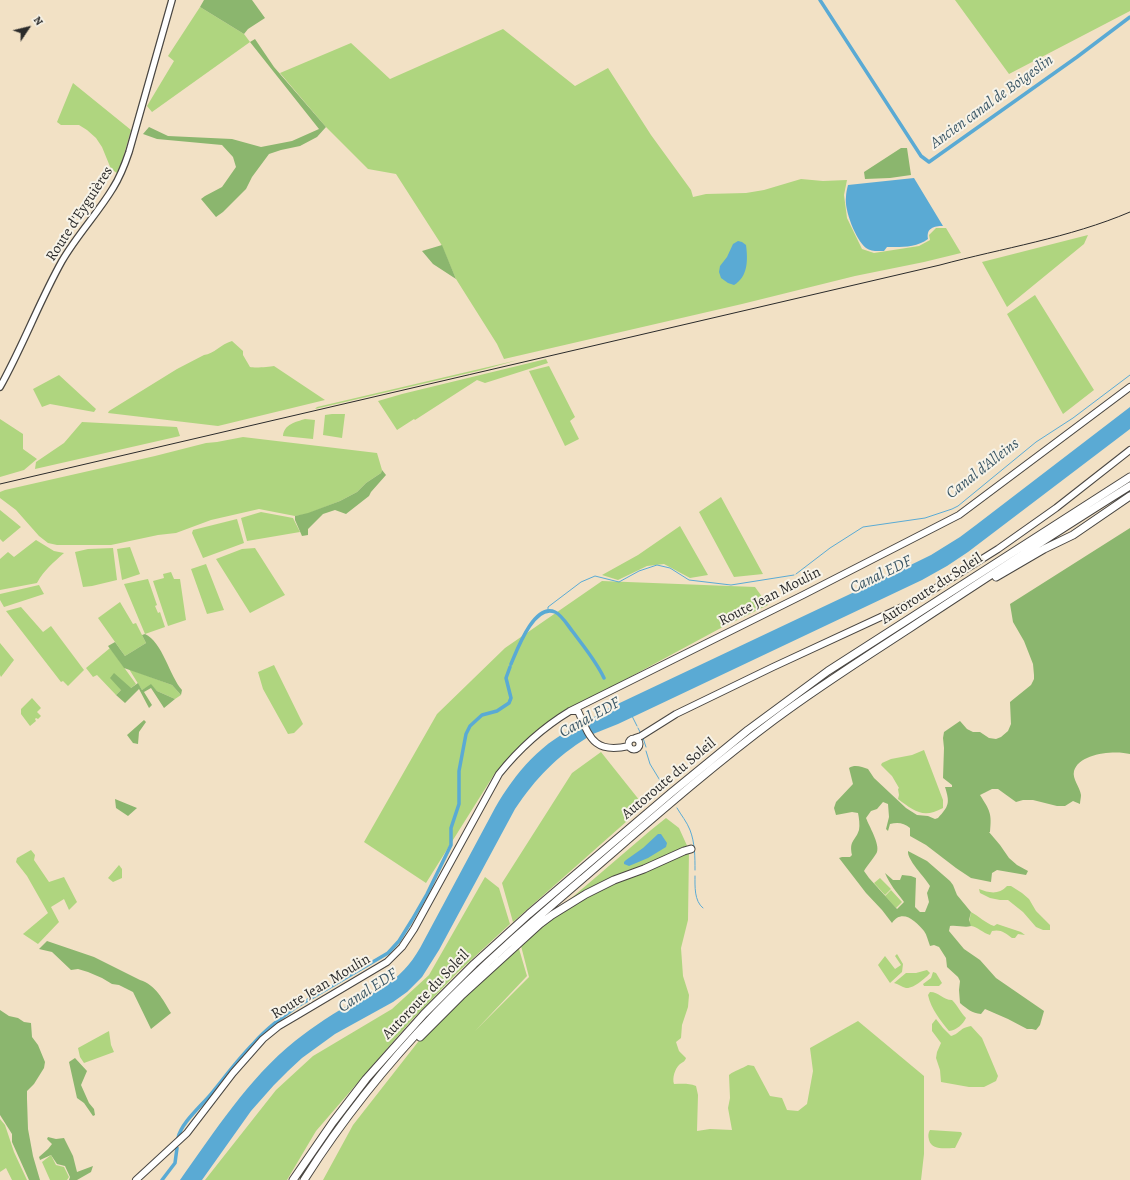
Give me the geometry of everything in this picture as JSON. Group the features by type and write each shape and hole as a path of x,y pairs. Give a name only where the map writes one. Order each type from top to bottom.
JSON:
{"highway":[{"name":"Autoroute du Soleil","path":"293,1180 333,1122 366,1079 424,1014 474,964 523,919 673,796 748,730 828,672 1130,477"},
{"name":"Autoroute du Soleil","path":"673,796 777,718 834,678 1130,486"},
{"path":"926,617 1044,549 1077,533 1130,496"},
{"name":"Autoroute du Soleil","path":"304,1180 341,1126 369,1089 398,1053 437,1012 534,920 662,805"},
{"path":"369,1089 375,1086 442,1014 540,924 552,915 576,899 601,886 690,849"}],"main road":[{"name":"Route d'Eyguières","path":"0,387 39,305 63,260 87,224 107,198 122,172 172,0"},
{"name":"Route Jean Moulin","path":"136,1180 187,1134 233,1073 263,1039 290,1019 387,962 402,948 487,794 515,758 536,738 593,699 640,677 960,515 1130,387"},
{"path":"629,746 629,741 632,739 638,739 676,714 923,596 998,549 1056,508 1130,450"},
{"path":"638,739 640,745 637,749 632,749 629,746 618,748 604,747 597,744 590,737 583,722 574,712 640,677"}],"green space":[{"path":"204,0 252,0 265,18 248,29 244,34 200,7"},
{"path":"955,0 1130,0 1130,11 1009,74"},
{"path":"200,7 244,34 250,42 152,112 147,106 174,61 168,56"},
{"path":"503,29 575,86 608,68 651,135 691,190 693,197 706,194 746,193 764,190 801,179 823,181 847,180 844,195 847,218 862,249 874,253 919,246 930,240 929,235 936,228 946,228 961,253 855,276 742,304 504,359 497,344 456,279 441,244 396,174 368,169 326,127 280,73 351,43 390,79"},
{"path":"255,39 274,67 326,127 317,137 300,146 269,154 252,177 246,189 216,217 201,199 222,187 236,167 233,157 222,145 157,139 143,134 149,127 168,136 232,139 261,147 292,141 319,129 250,42"},
{"path":"73,83 131,130 121,165 117,173 111,169 102,147 96,138 87,130 79,125 61,125 57,122"},
{"path":"901,148 907,148 911,175 865,179 864,172"},
{"path":"1088,235 1084,244 1007,307 982,262"},
{"path":"442,245 456,279 433,264 422,251"},
{"path":"1035,295 1094,390 1063,414 1007,314"},
{"path":"232,341 243,351 243,355 250,367 274,366 325,400 218,426 108,413 177,369"},
{"path":"546,359 548,363 485,383 477,380 397,430 378,401 402,394"},
{"path":"518,360 482,370 315,409 317,407"},
{"path":"549,366 575,417 570,421 579,439 565,446 529,371"},
{"path":"59,375 96,409 94,412 50,404 42,407 33,389"},
{"path":"345,414 342,438 323,435 325,415"},
{"path":"0,419 23,434 23,449 37,459 24,470 0,477"},
{"path":"305,419 315,420 313,439 283,436 288,426"},
{"path":"82,422 177,427 180,436 35,469 36,462 64,443"},
{"path":"243,437 377,453 382,470 381,473 366,483 357,492 340,501 307,514 295,516 259,509 211,520 176,533 158,535 111,545 57,545 48,543 39,536 16,510 0,498 0,492 5,490 206,443"},
{"path":"382,470 386,475 369,496 346,514 335,510 323,514 308,529 308,535 302,536 295,520 295,516 308,513 340,501 357,492 366,483 381,473"},
{"path":"721,497 763,574 734,577 699,512"},
{"path":"0,510 21,527 3,542 0,539"},
{"path":"261,512 293,518 300,532 247,541 241,518"},
{"path":"237,519 244,543 203,558 192,533 193,530"},
{"path":"680,526 708,575 690,578 664,564 647,566 618,580 602,575 638,555"},
{"path":"1130,528 1130,754 1116,752 1098,754 1083,760 1077,765 1074,774 1081,795 1080,804 1073,801 1065,806 1057,806 1033,800 1016,802 998,789 992,789 980,795 990,812 991,820 989,832 1009,858 1017,865 1028,871 1026,875 997,870 992,873 991,882 971,878 926,845 910,836 910,828 905,825 898,823 890,824 888,831 886,829 889,817 888,804 883,802 877,809 871,811 866,818 876,840 878,849 864,871 869,878 897,909 904,902 891,885 885,873 893,880 900,880 902,875 916,878 915,907 920,912 925,912 929,902 927,893 930,886 910,859 908,851 927,861 950,881 957,895 971,912 969,920 971,926 950,926 949,931 964,949 980,960 996,978 1044,1011 1040,1025 1036,1030 1027,1029 985,1009 981,1014 975,1013 960,1003 960,981 958,977 947,967 946,958 939,947 934,945 930,946 924,931 913,920 904,916 896,919 892,923 839,858 850,857 852,855 851,846 859,830 859,822 858,813 852,812 836,815 834,808 836,802 853,784 849,768 858,766 868,769 874,778 906,808 917,815 928,816 935,819 938,818 948,804 948,797 945,787 952,787 952,785 943,778 944,732 960,721 967,729 973,732 980,732 989,738 996,739 1001,737 1008,731 1011,724 1010,702 1031,685 1034,679 1033,664 1024,641 1013,622 1010,604"},
{"path":"36,540 54,551 64,553 46,570 37,583 0,590 0,559 8,552 14,557"},
{"path":"130,547 140,574 122,580 117,549"},
{"path":"113,548 117,580 83,587 75,552 88,549"},
{"path":"255,548 285,595 250,613 216,559 242,549"},
{"path":"206,564 224,610 207,614 191,569"},
{"path":"171,572 174,579 180,579 186,620 168,626 153,581 164,578 163,574"},
{"path":"148,579 157,605 155,606 158,613 160,612 165,627 145,634 124,584"},
{"path":"602,581 755,587 768,605 719,629 578,705 515,752 495,773 426,883 364,842 437,714 505,648"},
{"path":"39,585 44,594 4,607 0,600 0,594"},
{"path":"120,602 133,624 136,623 146,643 125,656 98,618"},
{"path":"21,607 43,632 51,626 84,670 68,686 63,681 61,682 6,611"},
{"path":"145,634 151,638 161,651 182,690 181,695 172,685 124,668 108,646 115,642 125,656 146,643 142,635"},
{"path":"0,643 14,660 1,677 0,675"},
{"path":"110,648 136,684 131,688 121,690 116,695 97,675 93,677 86,668"},
{"path":"274,665 303,724 294,733 288,734 263,689 258,672"},
{"path":"129,669 172,685 181,695 175,699 157,691 151,685 142,690"},
{"path":"114,673 131,688 138,683 142,690 151,684 157,691 175,699 164,708 151,688 144,692 152,705 149,708 139,689 125,703 116,695 121,690 110,678"},
{"path":"32,698 41,708 37,712 41,716 38,719 36,718 36,721 30,726 21,714 21,709"},
{"path":"144,720 146,722 139,732 138,744 133,743 127,735"},
{"path":"924,750 943,800 943,808 930,813 914,810 898,799 899,788 892,776 881,765 882,763 891,759 912,755"},
{"path":"601,752 644,806 513,922 502,883 572,773"},
{"path":"115,799 137,808 128,816 116,808"},
{"path":"666,818 679,828 689,850 688,920 681,948 683,976 689,995 688,1007 682,1025 681,1038 676,1042 679,1051 686,1058 676,1069 673,1079 674,1084 688,1084 696,1086 698,1095 697,1131 710,1129 732,1130 728,1108 730,1098 729,1075 748,1065 754,1066 770,1096 782,1098 787,1110 798,1111 807,1104 813,1071 810,1048 858,1021 924,1076 924,1154 921,1180 323,1180 353,1125 425,1033 517,942 527,976 475,1031 529,977 520,942"},
{"path":"31,850 35,855 34,860 49,882 64,877 77,902 69,910 64,899 51,907 59,922 38,944 23,934 48,913 27,876 16,862 17,858"},
{"path":"119,865 122,869 122,878 113,882 108,878"},
{"path":"485,877 499,888 510,924 457,973 411,1021 316,1131 287,1180 205,1180 276,1090 313,1056 392,1009 429,975"},
{"path":"880,878 891,889 885,895 874,883"},
{"path":"1007,886 1011,886 1029,899 1036,911 1050,925 1050,930 1043,930 1036,927 1023,912 1008,900 990,898 980,893 979,889 997,892 1001,891"},
{"path":"891,890 902,902 896,908 885,896"},
{"path":"971,912 991,925 994,926 997,924 1021,932 1025,935 1018,934 1015,938 1012,938 1003,932 998,931 992,931 990,935 987,934 971,926 969,923"},
{"path":"47,941 94,957 146,982 155,989 171,1013 151,1029 133,992 119,985 112,984 88,972 78,969 71,970 52,952 39,949"},
{"path":"897,954 903,964 902,972 890,983 878,965 885,956 895,969 901,965 895,956"},
{"path":"927,970 930,973 912,987 906,988 894,983 906,973 916,973"},
{"path":"933,972 936,973 942,983 939,986 924,986 923,984 931,978"},
{"path":"930,992 936,993 954,1002 966,1018 959,1026 949,1031 931,1005 928,995"},
{"path":"0,1010 9,1016 31,1023 32,1037 38,1045 45,1062 44,1068 34,1084 27,1091 28,1129 33,1156 40,1180 29,1180 12,1142 12,1134 0,1115"},
{"path":"936,1019 951,1036 964,1028 971,1026 982,1038 998,1076 996,1081 984,1087 969,1087 941,1082 940,1070 936,1058 941,1043 932,1031 932,1024"},
{"path":"109,1031 111,1045 114,1052 84,1063 80,1057 78,1048"},
{"path":"75,1058 87,1071 81,1085 89,1103 94,1109 95,1115 93,1116 84,1103 77,1098 69,1062"},
{"path":"0,1119 5,1125 14,1152 27,1180 12,1180 6,1168 0,1172"},
{"path":"930,1130 961,1132 962,1134 955,1148 940,1148 931,1144 928,1136"},
{"path":"48,1137 56,1139 64,1138 73,1156 77,1172 93,1166 91,1172 77,1180 69,1180 70,1177 65,1166 57,1164 51,1155 40,1160 39,1157 52,1144 47,1139"},
{"path":"51,1155 56,1165 64,1167 69,1177 67,1180 50,1180 42,1162"}],"water":[{"path":"914,178 943,226 931,228 928,232 928,239 918,244 887,247 884,251 873,251 866,248 858,238 849,217 846,203 848,185"},
{"path":"738,241 746,245 747,262 742,277 739,282 734,285 721,278 719,272 720,266 727,257 733,244"},
{"name":"Canal EDF","path":"1130,407 1130,429 968,552 947,566 922,580 618,724 593,734 586,722 607,709 931,555 960,537"},
{"name":"Canal EDF","path":"581,725 588,737 547,769 531,787 515,809 439,950 422,977 407,992 393,1002 335,1034 302,1058 274,1085 251,1111 202,1180 180,1180 233,1106 278,1056 295,1041 325,1020 348,1005 377,991 389,983 409,965 420,948 495,808 512,782 531,759 554,739"},
{"path":"658,834 661,834 667,843 666,847 648,858 629,866 624,864 626,860 643,848"}],"waterway":[{"name":"Ancien canal de Boigeslin","path":"820,0 921,156 929,162 1077,57 1130,17"},
{"name":"Canal d'Alleins","path":"796,574 830,548 863,527 925,518 958,506 1036,442 1073,418 1130,375"},
{"name":"Canal d'Alleins","path":"548,611 548,607 581,582 595,576 619,582 639,571 657,565 670,568 689,580 731,585 794,575"},
{"path":"511,664 527,629 533,621 540,614 547,611 555,612 558,613 586,649 604,678"},
{"path":"178,1138 183,1126 192,1115 242,1055 269,1028 296,1007 388,953 399,941 427,894 451,845 451,828 459,804 459,771 466,734 470,726 482,715 497,711 509,703 511,698 506,678 510,667"},
{"path":"632,716 637,726"},
{"path":"638,728 640,732"},
{"path":"643,738 646,747"},
{"path":"646,751 650,764 664,787"},
{"path":"677,808 692,835 695,870"},
{"path":"695,876 695,889 698,901 703,908"},
{"path":"162,1180 175,1163 177,1148"}],"railway":[{"path":"0,484 940,265 1060,236 1130,212"}]}
